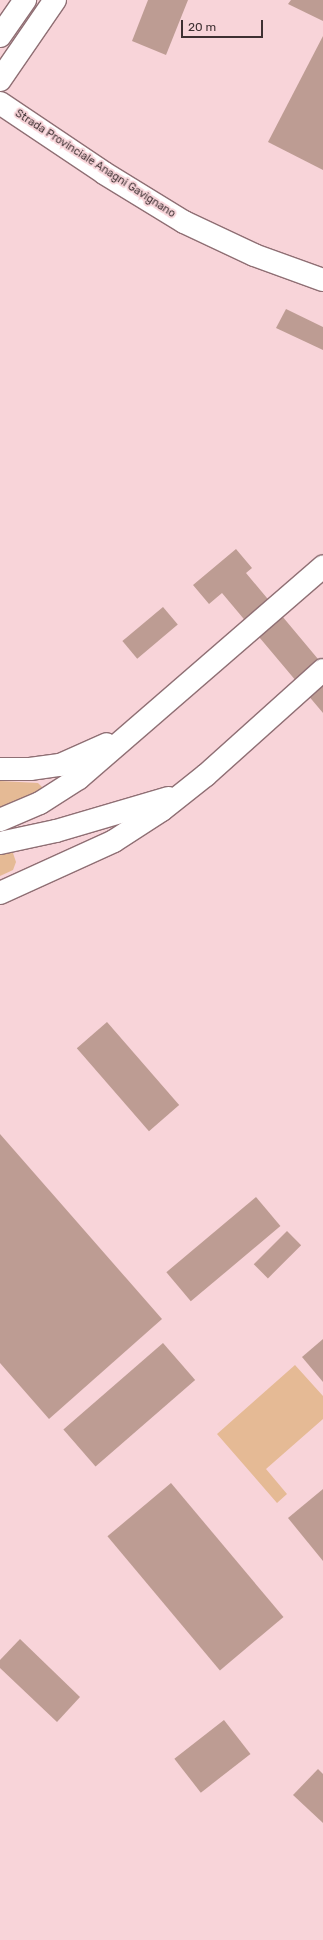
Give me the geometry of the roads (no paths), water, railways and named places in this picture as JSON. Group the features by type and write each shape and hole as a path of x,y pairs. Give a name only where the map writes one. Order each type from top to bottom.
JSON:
{"main road":[{"path":"0,36 25,0"},
{"path":"2,77 55,0"},
{"name":"Strada Provinciale Anagni Gavignano","path":"0,102 104,173 184,222 254,255 323,280"},
{"path":"0,820 40,803 67,787 323,567"},
{"path":"0,893 114,841 185,793 323,670"},
{"path":"0,769 30,770 60,765 87,754 138,727"},
{"path":"0,843 56,831 185,793"}]}
